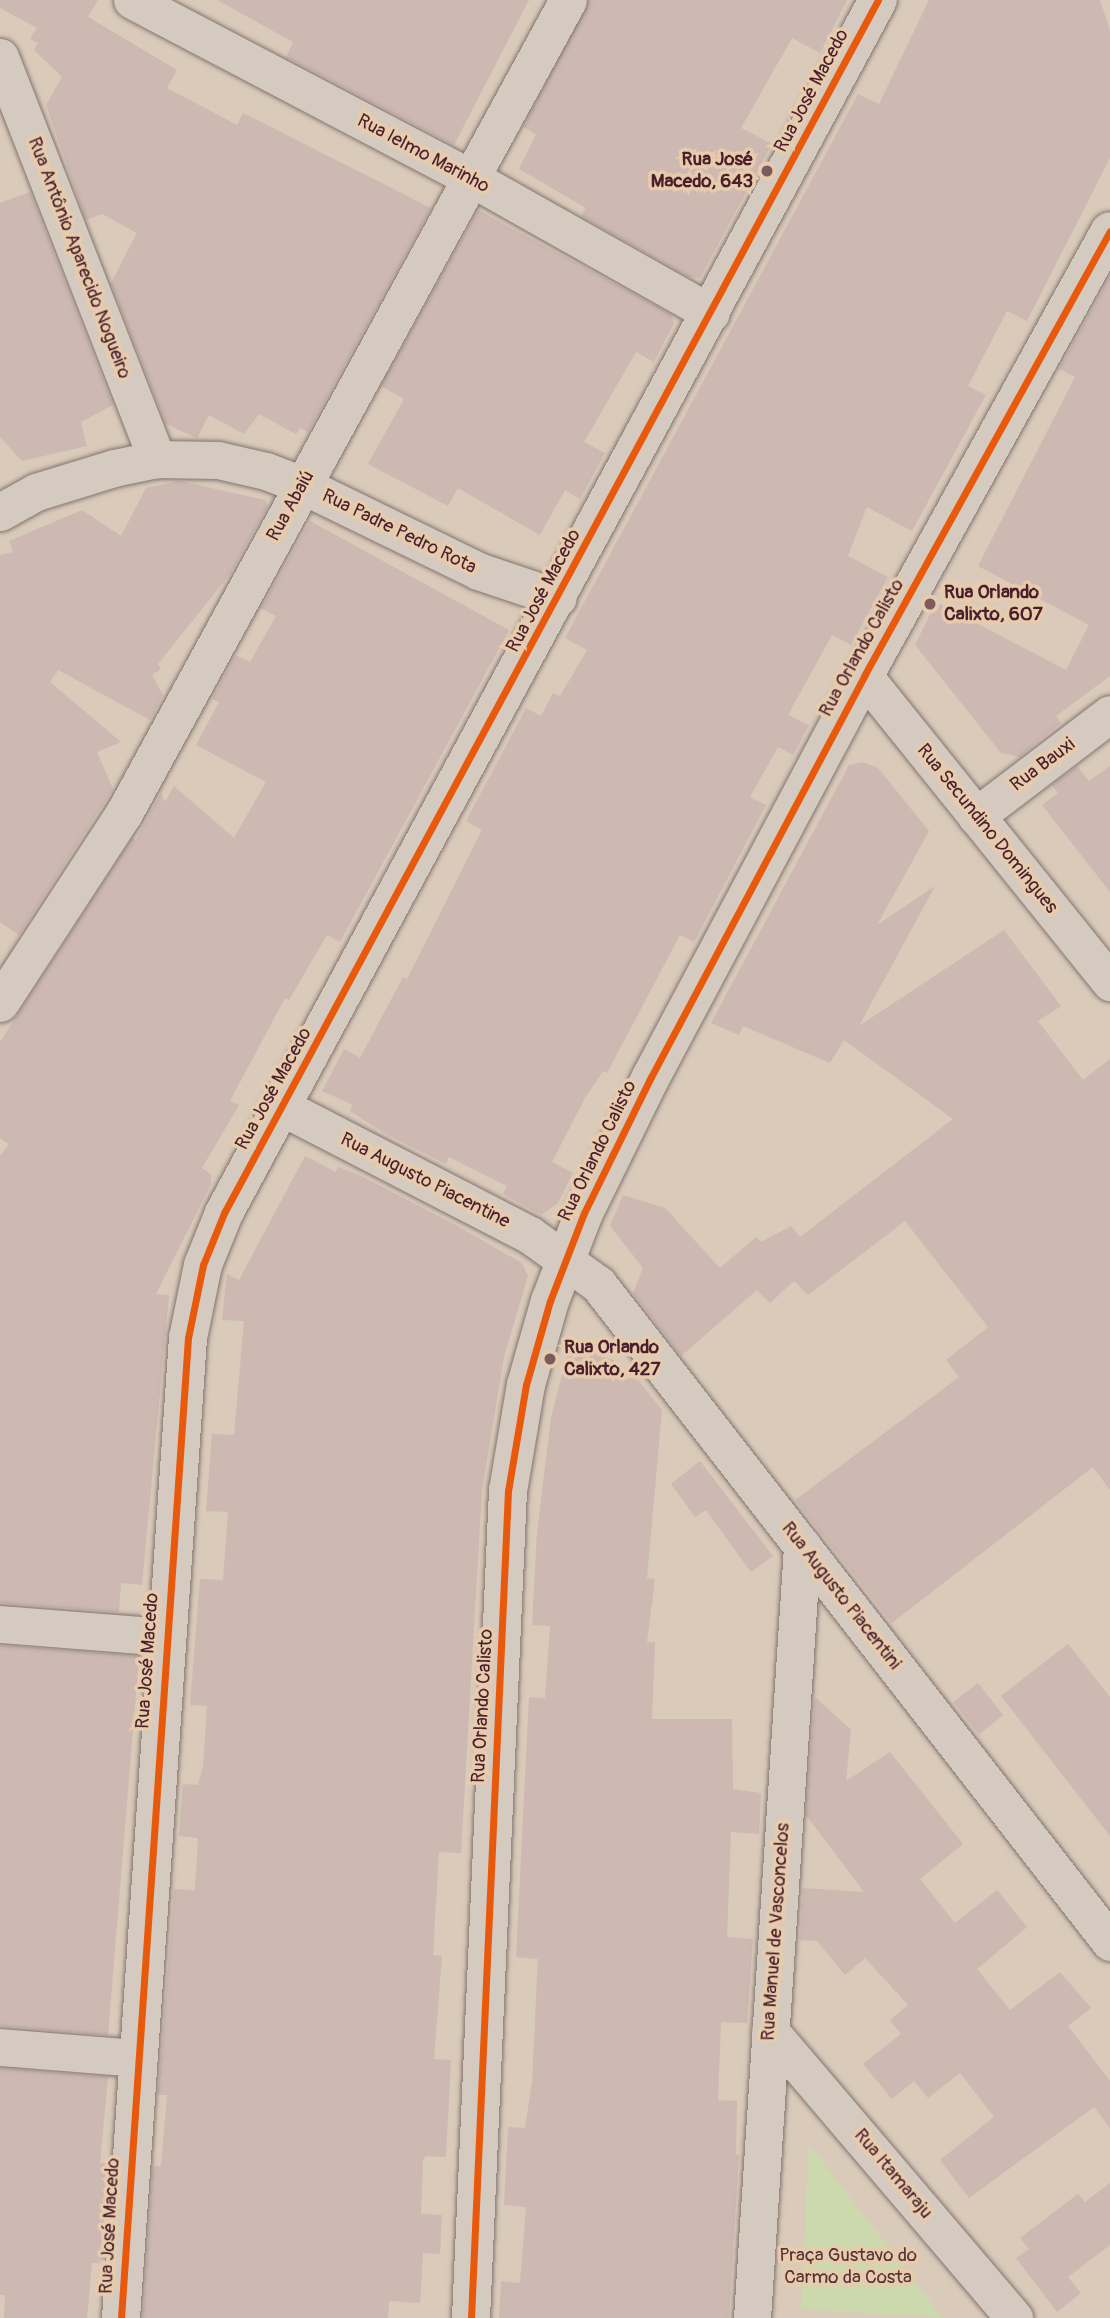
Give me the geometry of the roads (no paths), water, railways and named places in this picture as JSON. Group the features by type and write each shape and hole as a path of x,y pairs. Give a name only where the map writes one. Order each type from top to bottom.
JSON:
{"street":[{"name":"Rua Ielmo Marinho","path":"132,0 472,179 711,313"},
{"name":"Rua Abaiú","path":"0,1003 124,813 568,0"},
{"name":"Rua José Macedo","path":"121,2318 136,2058 192,1300 224,1213 558,598 878,0"},
{"name":"Rua Antônio Aparecido Nogueiro","path":"0,57 157,459"},
{"name":"Rua Orlando Calisto","path":"471,2318 509,1491 526,1385 566,1257 651,1077 864,676 1110,230"},
{"name":"Rua Padre Pedro Rota","path":"0,512 36,492 157,459 218,460 267,471 302,485 478,571 558,598"},
{"name":"Rua Secundino Domingues","path":"864,676 1110,982"},
{"name":"Rua Bauxi","path":"976,816 1110,715"},
{"name":"Rua Augusto Piacentine","path":"282,1107 566,1257"},
{"name":"Rua Augusto Piacentini","path":"566,1257 598,1284 1110,1942"},
{"name":"Rua Manuel de Vasconcelos","path":"752,2318 802,1546"},
{"path":"0,1624 166,1637"},
{"name":"Rua Itamaraju","path":"769,2031 1014,2318"},
{"path":"0,2047 136,2058"}],"place":[{"name":"Rua José Macedo, 643","path":"767,171"},
{"name":"Rua Orlando Calixto, 607","path":"930,604"},
{"name":"Rua Orlando Calixto, 427","path":"550,1359"}],"park label":[{"name":"Praça Gustavo do Carmo da Costa","path":"848,2267"}]}
